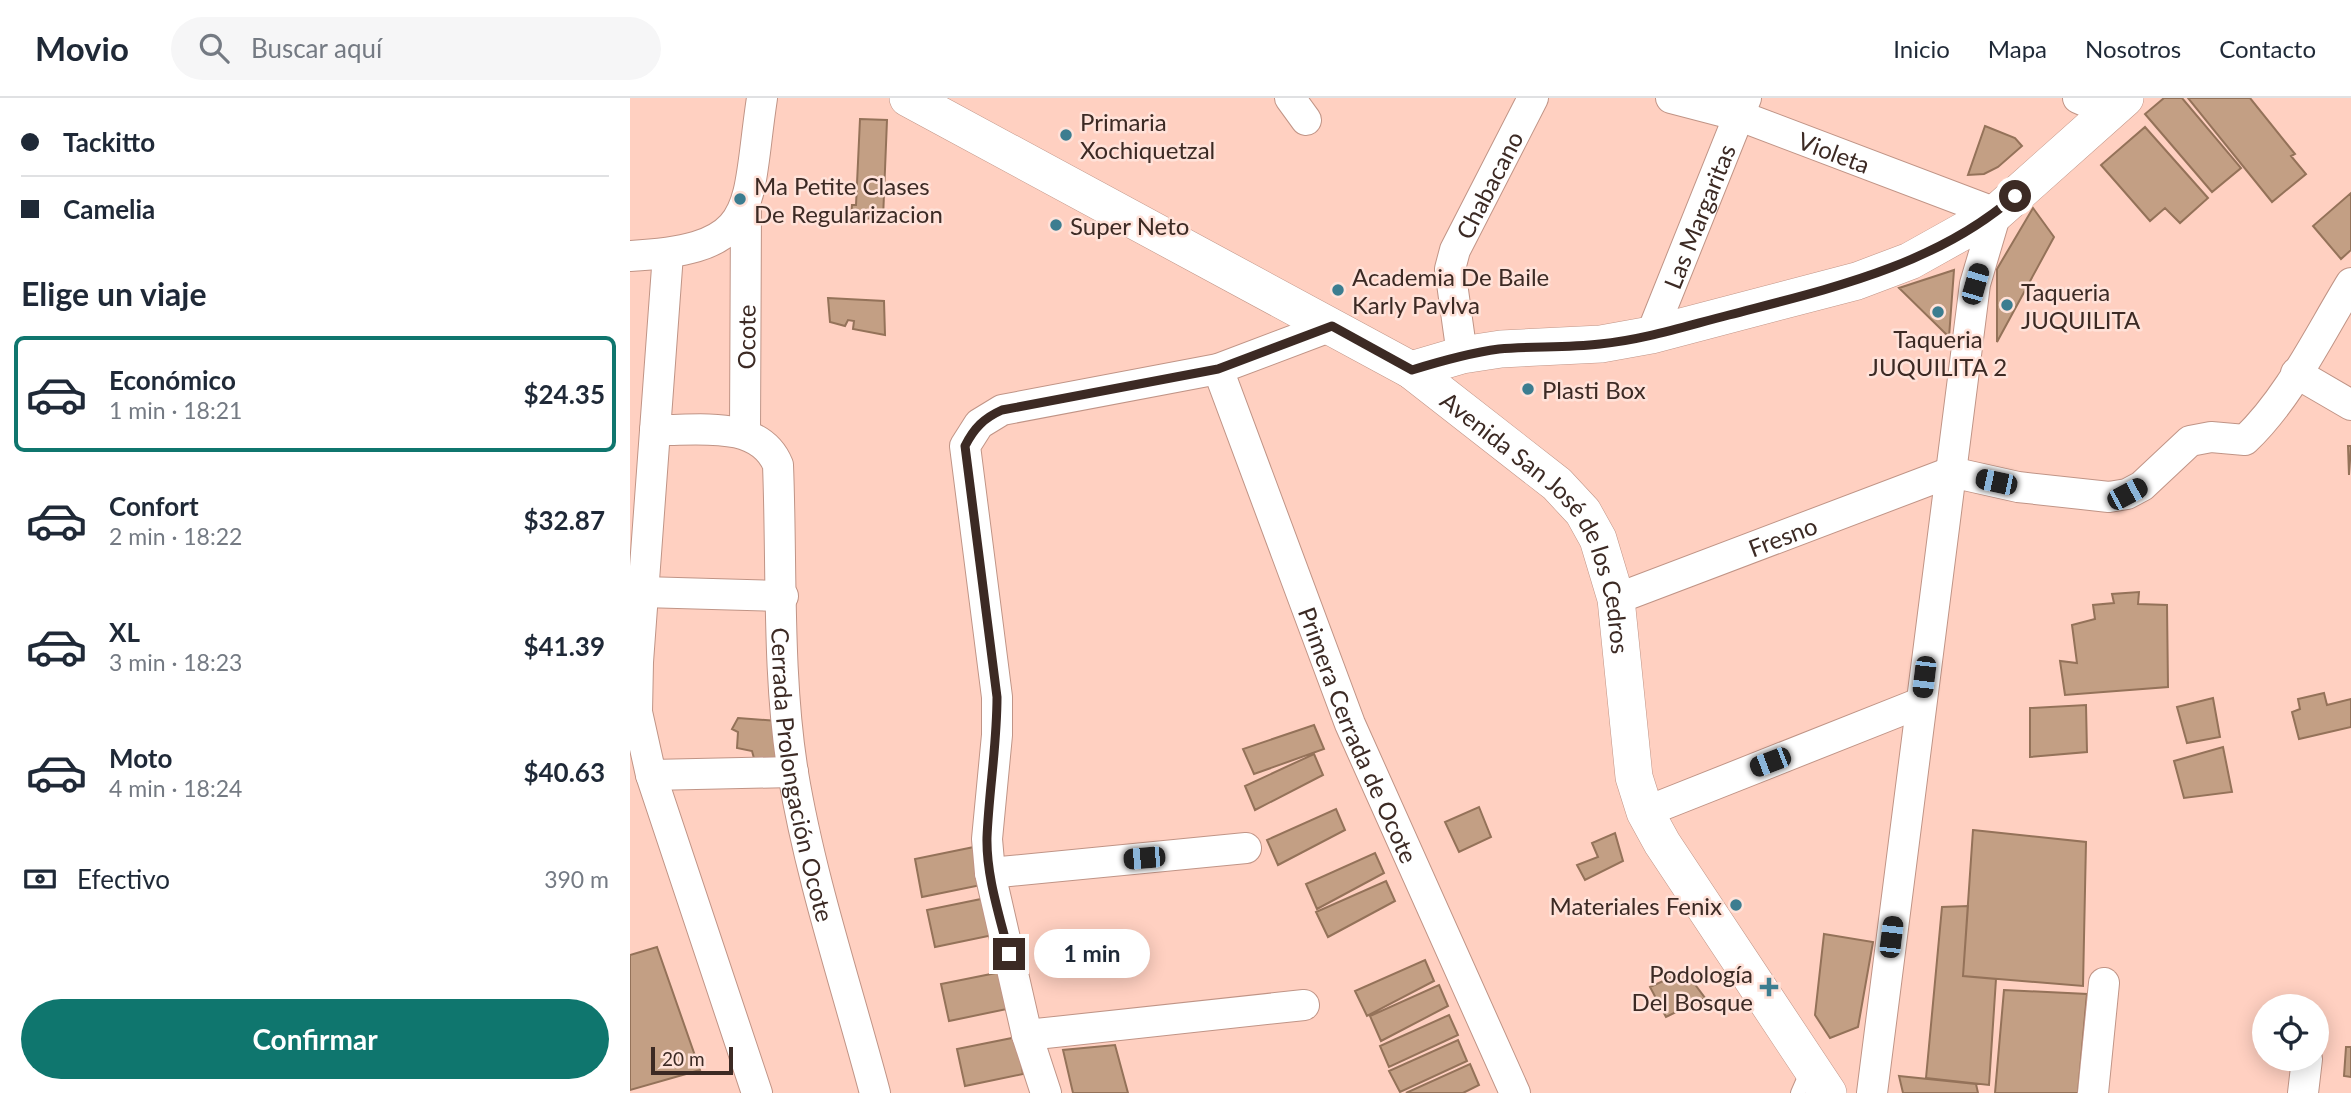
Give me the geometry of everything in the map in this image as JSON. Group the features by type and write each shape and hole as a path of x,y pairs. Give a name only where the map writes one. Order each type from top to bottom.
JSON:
{"street":[{"name":"Ocote","path":"745,433 746,208 762,98"},
{"name":"Avenida San José de los Cedros","path":"908,98 961,112 1412,370 1521,453 1583,512 1598,540 1616,599 1634,777 1645,812 1812,1084"},
{"name":"Chabacano","path":"1462,355 1450,269 1455,250 1533,98"},
{"name":"Violeta","path":"1671,98 1743,107 1996,213"},
{"path":"1412,370 1462,355 1500,349 1601,344 1651,335 1857,281 1910,261 1996,213 2104,103"},
{"name":"Las Margaritas","path":"1651,335 1743,107"},
{"path":"630,256 668,254 698,248 723,237 746,208"},
{"path":"1872,1093 1975,284 1996,213"},
{"path":"668,254 655,430 638,562 643,592 637,712 651,775 757,1093"},
{"path":"1951,472 2018,487 2109,497 2127,494 2142,486 2190,441 2211,437 2245,440 2257,428 2296,373 2351,283"},
{"path":"1046,1093 1027,1035 990,873 987,839 997,735 997,697 965,446 988,416 1002,410 1218,369 1332,326"},
{"name":"Primera Cerrada de Ocote","path":"1218,369 1350,724 1515,1093"},
{"path":"2296,373 2351,405"},
{"path":"655,430 745,433"},
{"name":"Cerrada Prolongación Ocote","path":"745,433 760,439 772,450 778,465 785,701 793,772 804,827 875,1093"},
{"name":"Fresno","path":"1616,599 1951,472"},
{"path":"643,592 783,596"},
{"path":"1645,812 1920,703"},
{"path":"651,775 793,772"},
{"path":"990,873 1246,848"},
{"path":"2093,1093 2104,983"},
{"path":"1027,1035 1304,1005"},
{"path":"2303,1093 2305,1071"}],"building":[{"path":"2164,98 2182,98 2241,168 2212,192 2145,114"},
{"path":"2188,98 2250,98 2295,154 2291,156 2306,174 2272,202"},
{"path":"860,119 887,120 883,219 851,218 852,205 856,205"},
{"path":"1985,126 2015,138 2022,146 1998,167 1984,174 1968,175"},
{"path":"2145,127 2208,198 2180,223 2165,208 2150,221 2101,165"},
{"path":"2351,193 2351,250 2341,259 2313,226"},
{"name":"Taqueria JUQUILITA","path":"2033,208 2054,237 1997,342 1997,269"},
{"name":"Taqueria JUQUILITA 2","path":"1954,270 1949,337 1899,288"},
{"path":"828,298 884,301 885,335 853,329 854,321 848,320 845,326 830,322"},
{"path":"2348,446 2351,446 2349,475"},
{"path":"2139,592 2138,604 2167,605 2168,687 2065,695 2060,661 2077,663 2072,625 2095,619 2093,605 2114,603 2112,594"},
{"path":"2324,693 2327,705 2351,699 2351,727 2299,739 2292,712 2300,709 2298,699"},
{"path":"2213,698 2220,737 2187,743 2177,707"},
{"path":"2086,705 2087,752 2030,757 2030,708"},
{"path":"738,718 778,721 780,763 755,762 752,751 737,748 738,732 732,729"},
{"path":"1314,725 1324,749 1254,774 1243,749"},
{"path":"2223,747 2232,792 2184,798 2174,761"},
{"path":"1314,754 1323,775 1255,810 1245,786"},
{"path":"1479,807 1491,837 1459,852 1445,822"},
{"path":"1336,809 1345,830 1278,865 1267,840"},
{"path":"1973,830 2086,842 2083,986 1963,976"},
{"path":"1615,833 1623,861 1585,880 1577,865 1598,857 1592,843"},
{"path":"974,847 981,885 922,897 915,859"},
{"path":"1375,853 1384,873 1317,909 1306,884"},
{"path":"1386,881 1395,901 1328,937 1316,912"},
{"path":"986,898 993,935 935,947 927,910"},
{"path":"1968,906 1963,976 1996,979 1989,1085 1926,1078 1942,907"},
{"path":"1824,934 1873,942 1858,1027 1830,1038 1815,1015"},
{"path":"657,947 700,1070 630,1090 630,955"},
{"path":"1425,960 1434,981 1367,1016 1355,991"},
{"path":"1685,971 1705,998 1666,1017 1650,987"},
{"path":"1001,972 1007,1009 949,1021 941,984"},
{"path":"1439,985 1448,1006 1381,1041 1370,1016"},
{"path":"2004,990 2087,994 2078,1093 1995,1093"},
{"path":"1449,1015 1458,1035 1389,1067 1380,1046"},
{"path":"1017,1037 1023,1074 965,1086 957,1049"},
{"path":"1458,1040 1467,1061 1400,1092 1389,1071"},
{"path":"1115,1045 1128,1093 1073,1093 1063,1050"},
{"path":"2346,1047 2351,1047 2351,1077 2344,1076"},
{"path":"1470,1064 1479,1085 1463,1093 1406,1093"},
{"path":"1899,1076 1976,1084 1978,1093 1903,1093"}],"place":[{"name":"Primaria Xochiquetzal","path":"1066,135"},
{"name":"Ma Petite Clases De Regularizacion","path":"740,199"},
{"name":"Super Neto","path":"1056,225"},
{"name":"Academia De Baile Karly Pavlva","path":"1338,290"},
{"name":"Taqueria JUQUILITA","path":"2007,305"},
{"name":"Taqueria JUQUILITA 2","path":"1938,312"},
{"name":"Plasti Box","path":"1528,389"},
{"name":"Materiales Fenix","path":"1736,905"},
{"name":"Podología Del Bosque","path":"1769,987"}],"route":[{"path":"1009,954 990,873 987,839 997,735 997,697 965,446 979,424 988,416 1002,410 1218,369 1332,326 1412,370 1462,355 1500,349 1601,344 1651,335 1857,281 1910,261 1996,213 2015,196"}]}
